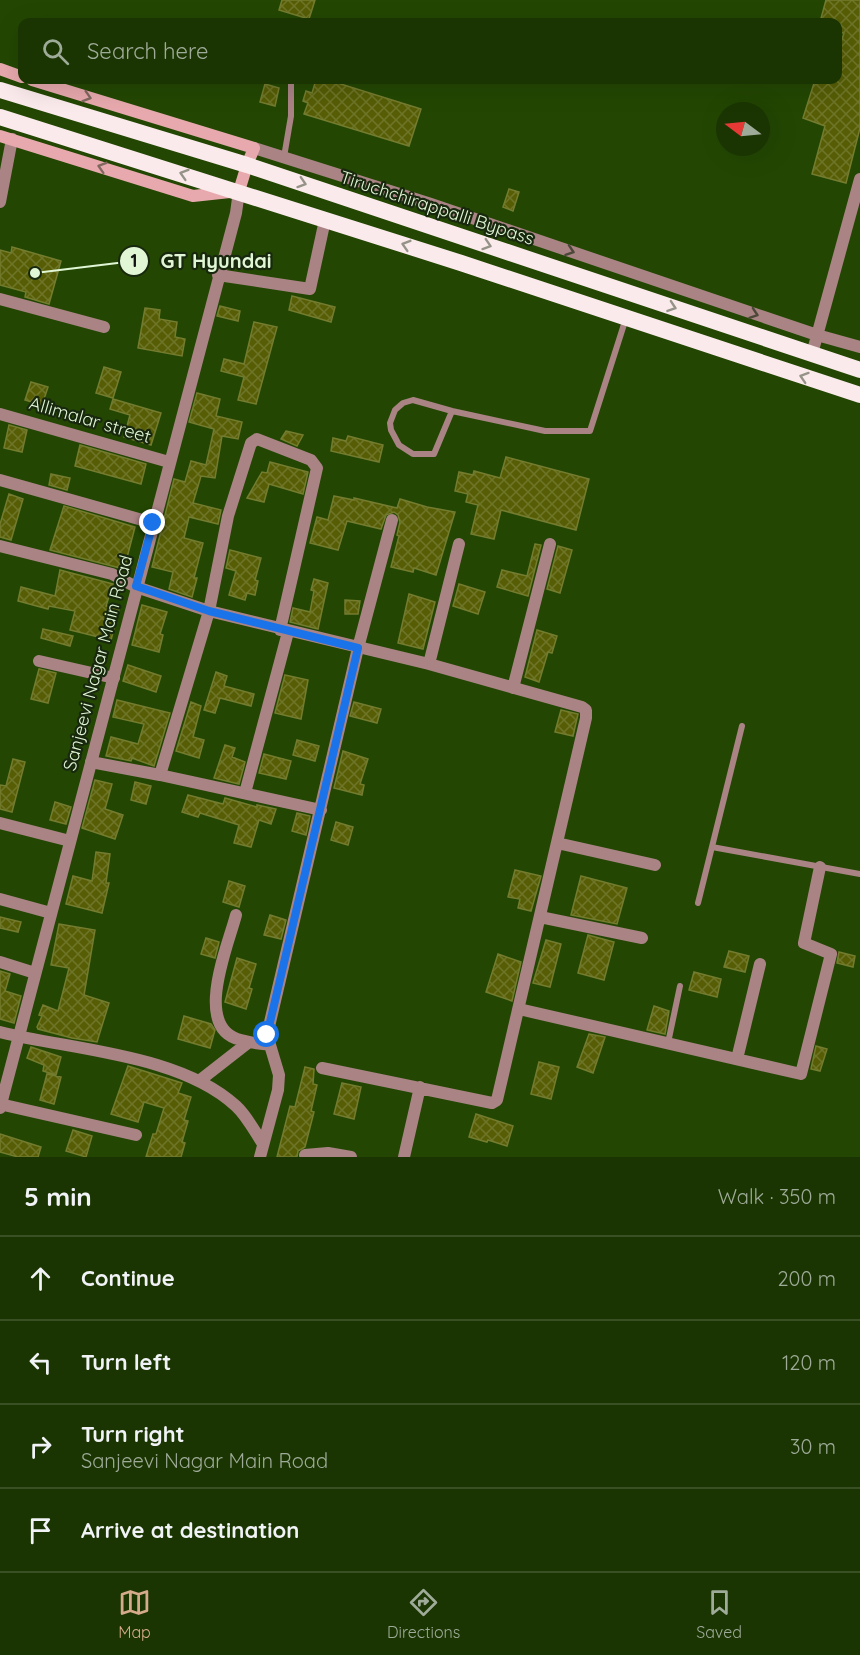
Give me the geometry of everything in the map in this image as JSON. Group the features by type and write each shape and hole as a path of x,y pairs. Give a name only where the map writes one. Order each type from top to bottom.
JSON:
{"highway":[{"name":"Tiruchchirappalli Bypass","path":"0,90 247,165 860,370"},
{"path":"0,117 239,191 860,395"}],"main road":[{"path":"0,69 18,75"},
{"path":"6,138 193,196 239,191 254,148 45,84"}],"street":[{"path":"0,202 6,138"},
{"path":"254,148 431,204 817,335 860,346"},
{"path":"812,354 860,179"},
{"name":"Sanjeevi Nagar Main Road","path":"0,1105 236,213 239,191"},
{"path":"218,274 310,289 325,220"},
{"path":"0,299 104,327"},
{"name":"Allimalar street","path":"0,414 169,462"},
{"path":"160,775 209,611 233,494 251,442 257,439 311,460 317,468 284,631 244,792"},
{"path":"0,480 153,523"},
{"path":"260,1157 278,1090 279,1075 267,1035 358,648 392,520"},
{"path":"429,664 459,544"},
{"path":"513,688 550,544"},
{"path":"0,546 112,574 136,586 209,611 284,631 429,664 586,710 519,1009 495,1102 322,1068"},
{"path":"39,661 114,678"},
{"path":"91,762 244,792 321,810"},
{"path":"0,824 70,841"},
{"path":"557,843 655,865"},
{"path":"519,1009 801,1074 831,954 804,943 820,867"},
{"path":"0,899 51,913"},
{"path":"236,915 215,993 217,1019 230,1037 262,1045 268,1044"},
{"path":"540,917 642,938"},
{"path":"0,962 35,973"},
{"path":"737,1059 760,964"},
{"path":"0,1032 141,1060 207,1085 239,1108 263,1144"},
{"path":"199,1082 249,1042"},
{"path":"404,1157 420,1087"},
{"path":"0,1105 136,1135"},
{"path":"305,1155 328,1153 351,1157"}],"lane":[{"path":"284,158 291,116 291,84"},
{"path":"452,411 434,454 413,454 399,445 391,430 390,423 395,410 413,400 545,431 590,430 626,318"},
{"path":"698,903 742,726"},
{"path":"712,848 860,874"},
{"path":"668,1043 680,986"}],"building":[{"path":"282,0 315,0 309,18 279,10"},
{"path":"826,0 860,0 860,128 846,183 812,174 825,126 803,118 814,84 842,84 844,33 842,33 842,18 821,18"},
{"path":"265,84 279,88 275,106 260,102"},
{"path":"315,84 341,84 421,109 409,146 304,114 308,103 303,101 306,91 312,93"},
{"path":"509,189 519,192 513,211 503,207"},
{"path":"12,247 61,261 49,304 25,297 26,292 0,285 0,250 11,253"},
{"path":"292,296 335,307 331,322 289,310"},
{"path":"220,306 240,311 238,321 217,316"},
{"path":"145,308 160,310 159,319 177,322 175,337 185,339 182,356 138,348"},
{"path":"254,322 277,327 256,404 238,400 244,377 221,371 224,359 244,364"},
{"path":"104,367 121,372 113,398 96,393"},
{"path":"31,382 48,387 42,405 25,400"},
{"path":"197,393 220,399 216,416 242,422 238,439 222,436 215,478 201,476 193,503 221,510 218,524 189,517 184,538 203,543 194,578 197,578 192,597 169,589 173,572 152,567 174,479 185,482 191,461 206,465 214,429 189,422"},
{"path":"113,399 161,413 151,445 124,437 130,415 110,409"},
{"path":"9,425 27,430 22,452 4,448"},
{"path":"286,431 303,435 297,446 281,439"},
{"path":"348,436 383,445 379,462 331,451 333,438 346,441"},
{"path":"80,445 146,464 141,484 75,466"},
{"path":"506,457 589,479 576,530 501,510 494,539 471,534 478,505 466,502 468,494 455,491 459,472 473,475 474,471 500,478"},
{"path":"270,462 308,472 303,494 269,484 264,502 247,498 262,472 267,473"},
{"path":"51,474 70,478 67,490 49,485"},
{"path":"9,494 23,499 11,540 0,537 0,524"},
{"path":"334,496 397,508 400,499 455,512 436,575 414,568 413,572 391,567 400,522 398,515 394,512 386,515 381,529 347,521 338,550 310,543 317,517 328,520"},
{"path":"64,506 135,527 124,569 50,550"},
{"path":"535,544 541,545 528,596 497,587 502,570 527,576"},
{"path":"558,546 572,550 560,593 547,589"},
{"path":"230,550 261,558 255,580 258,581 255,595 247,593 245,600 229,595 236,571 226,568"},
{"path":"60,570 113,584 106,606 119,609 111,640 70,630 75,611 49,606 48,609 18,601 21,587 55,596"},
{"path":"314,579 328,583 318,629 290,622 293,608 310,612"},
{"path":"459,584 485,592 478,614 453,606"},
{"path":"409,594 435,602 423,649 398,643"},
{"path":"345,600 360,601 358,614 345,614"},
{"path":"142,605 167,612 160,634 163,635 159,652 132,645"},
{"path":"43,629 73,636 70,646 41,638"},
{"path":"537,630 557,636 552,653 548,652 539,682 525,677"},
{"path":"128,665 161,676 156,692 123,681"},
{"path":"39,669 56,673 48,703 31,699"},
{"path":"216,672 227,676 224,686 254,694 251,706 220,698 215,713 204,710"},
{"path":"285,675 308,680 301,719 275,713"},
{"path":"117,700 170,713 154,766 132,758 131,761 106,756 111,737 138,744 144,724 113,717"},
{"path":"191,702 201,706 193,737 204,740 199,758 176,751"},
{"path":"354,702 381,709 377,723 350,716"},
{"path":"561,710 578,714 573,736 555,732"},
{"path":"297,740 319,746 315,761 293,755"},
{"path":"225,745 235,748 232,757 245,762 239,784 214,778"},
{"path":"343,751 368,759 360,784 364,785 362,795 334,788"},
{"path":"264,754 291,761 286,779 259,773"},
{"path":"13,759 25,762 12,812 0,809 0,785 6,786"},
{"path":"95,780 112,784 105,809 123,815 115,839 82,828"},
{"path":"135,782 151,786 146,804 131,800"},
{"path":"188,795 223,804 225,798 257,807 257,805 276,809 271,824 259,820 251,847 234,843 239,825 200,813 198,817 182,812"},
{"path":"55,802 71,807 66,824 50,820"},
{"path":"297,813 310,816 306,835 292,831"},
{"path":"336,822 353,827 348,845 331,840"},
{"path":"96,852 110,854 106,883 109,883 102,913 66,904 73,876 92,881"},
{"path":"515,870 541,876 531,911 518,908 520,899 508,897"},
{"path":"581,876 627,888 617,924 571,915"},
{"path":"229,881 245,886 239,907 223,902"},
{"path":"270,915 286,920 281,939 264,935"},
{"path":"0,917 21,922 18,932 0,928"},
{"path":"59,924 95,930 84,995 109,1003 97,1042 72,1038 37,1027 42,1016 39,1015 43,1005 58,1011 69,968 51,965"},
{"path":"588,935 614,942 604,980 578,973"},
{"path":"206,938 219,942 215,958 201,954"},
{"path":"546,940 561,944 550,987 533,983"},
{"path":"729,951 749,956 745,972 724,967"},
{"path":"839,952 855,956 853,967 837,963"},
{"path":"498,954 521,962 512,1001 486,992"},
{"path":"237,958 256,964 246,1009 225,1002"},
{"path":"0,971 10,974 5,991 21,996 14,1023 0,1019"},
{"path":"694,972 721,979 717,997 689,990"},
{"path":"654,1006 669,1011 665,1034 647,1030"},
{"path":"184,1016 211,1024 215,1030 210,1048 178,1039"},
{"path":"589,1034 605,1037 593,1073 577,1067"},
{"path":"816,1046 827,1049 820,1071 811,1069"},
{"path":"31,1047 61,1057 56,1075 43,1071 44,1065 27,1058"},
{"path":"539,1062 559,1067 551,1099 531,1094"},
{"path":"128,1066 182,1083 178,1093 191,1097 184,1120 188,1121 182,1142 185,1143 181,1157 146,1157 164,1108 144,1102 138,1122 111,1114"},
{"path":"305,1067 314,1069 313,1084 317,1085 311,1111 314,1112 305,1147 298,1151 297,1157 277,1157 290,1106 295,1107"},
{"path":"47,1074 61,1077 54,1104 40,1100"},
{"path":"342,1083 361,1087 354,1119 334,1114"},
{"path":"476,1114 513,1126 507,1146 469,1137"},
{"path":"73,1130 92,1136 86,1157 66,1151"},
{"path":"0,1134 41,1147 38,1157 18,1157 0,1152"}],"place":[{"name":"GT Hyundai","path":"35,273"}],"route":[{"path":"153,523 136,586 209,611 358,648 267,1035"}]}
